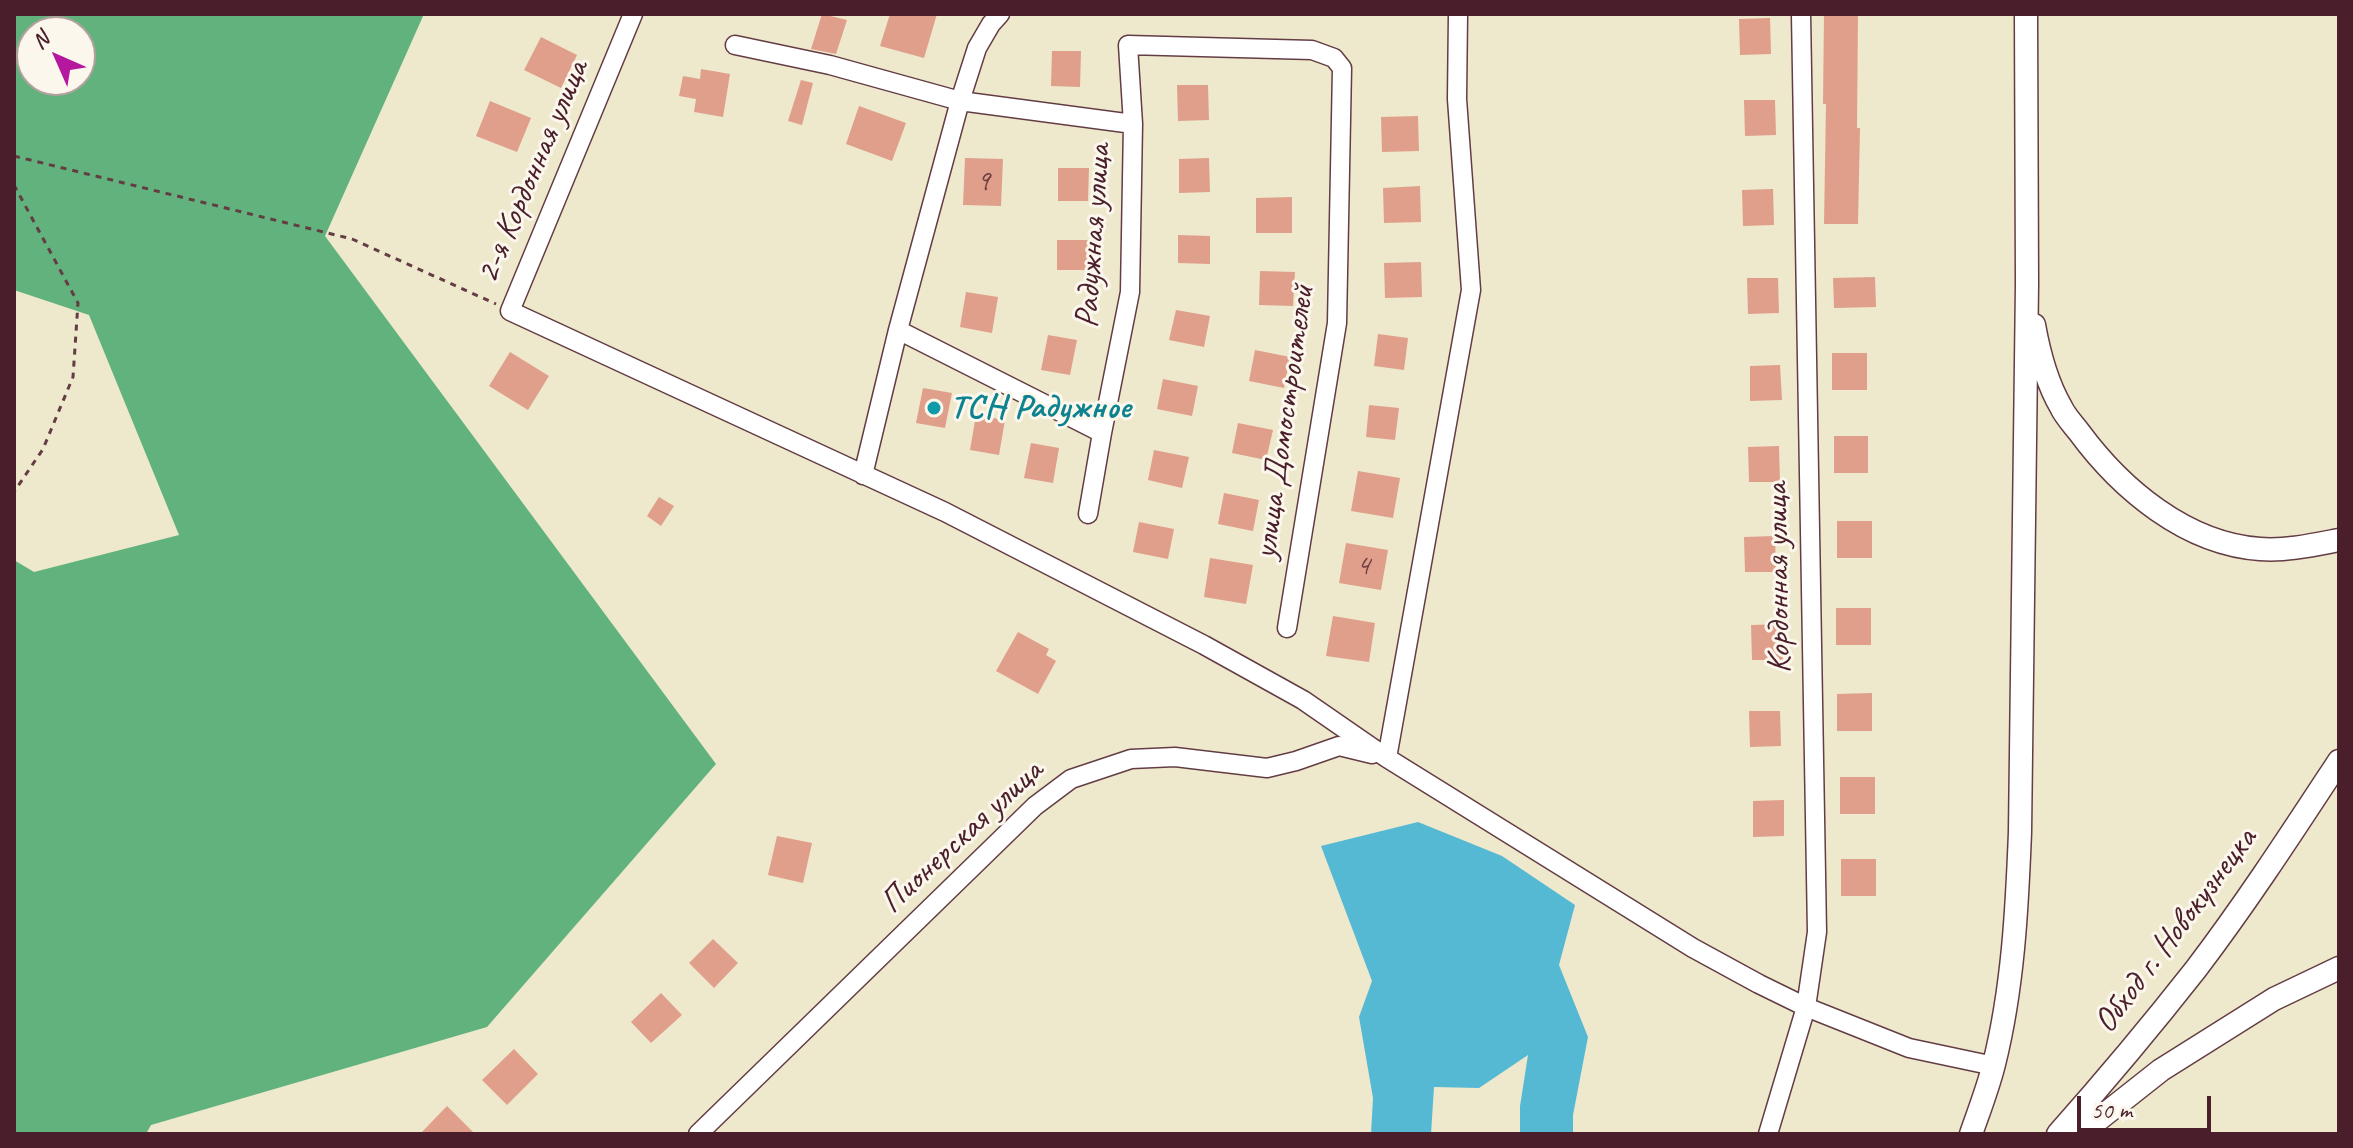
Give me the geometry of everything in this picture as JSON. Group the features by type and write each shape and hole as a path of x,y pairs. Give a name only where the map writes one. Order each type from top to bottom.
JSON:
{"main road":[{"path":"1971,1134 1994,1066 2006,1004 2017,909 2027,284 2026,14"},
{"path":"2027,284 2037,338 2061,408 2094,453 2126,485 2161,512 2192,530 2230,544 2261,549 2301,547 2339,540"},
{"name":"Обход г. Новокузнецка","path":"2058,1134 2113,1072 2198,966 2339,761"},
{"path":"2080,1134 2161,1070 2274,999 2339,968"}],"street":[{"name":"2-я Кордонная улица","path":"510,311 633,14"},
{"path":"863,475 898,330 960,101 977,48 1000,14"},
{"path":"1387,758 1471,290 1457,99 1458,14"},
{"name":"Кордонная улица","path":"1768,1134 1806,1007 1817,932 1801,14"},
{"path":"735,45 830,65 960,101 1133,124"},
{"name":"Радужная улица","path":"1088,514 1130,292 1133,124 1128,45 1312,50"},
{"name":"улица Домостроителей","path":"1287,628 1337,323 1342,68 1334,58 1312,50"},
{"path":"510,311 945,512 1204,645 1303,700 1387,758 1693,948 1806,1007 1909,1048 1994,1066"},
{"path":"898,330 1102,433"},
{"name":"Пионерская улица","path":"698,1134 1035,806 1071,779 1131,759 1175,757 1267,768 1339,746 1387,758"}],"path":[{"path":"14,156 352,239 510,311"},
{"path":"14,185 78,303 73,377 43,449 14,492"}],"green space":[{"path":"14,14 424,14 325,236 716,764 487,1027 151,1125 146,1134 14,1134 14,560 34,572 179,535 89,315 14,290"}],"water":[{"path":"1418,822 1502,856 1575,905 1559,965 1588,1037 1573,1115 1573,1134 1520,1134 1520,1106 1528,1055 1479,1088 1434,1087 1431,1134 1371,1134 1373,1098 1359,1017 1372,981 1321,846"}],"building":[{"path":"822,14 847,20 836,54 811,49"},
{"path":"890,14 937,14 924,58 880,46"},
{"path":"1824,14 1858,14 1858,224 1824,224"},
{"path":"1770,18 1771,54 1740,55 1739,19"},
{"path":"541,37 577,55 561,88 524,70"},
{"path":"1052,51 1081,51 1080,87 1051,86"},
{"path":"701,69 730,74 723,117 694,112 696,99 679,96 683,76 700,79"},
{"path":"801,80 813,83 802,125 788,121"},
{"path":"1177,85 1208,85 1209,120 1178,121"},
{"path":"1744,100 1775,100 1776,135 1745,136"},
{"path":"490,101 531,118 517,152 476,136"},
{"path":"859,106 906,123 892,161 846,144"},
{"path":"1418,116 1419,151 1382,152 1381,117"},
{"path":"965,158 1003,159 1001,206 963,205"},
{"path":"1209,158 1210,192 1179,193 1179,159"},
{"path":"1058,168 1089,168 1088,201 1058,201"},
{"path":"1420,186 1421,222 1384,223 1383,188"},
{"path":"1773,189 1774,225 1743,226 1742,190"},
{"path":"1292,197 1292,233 1256,233 1256,198"},
{"path":"1178,235 1210,236 1210,264 1178,263"},
{"path":"1057,240 1088,240 1088,270 1057,270"},
{"path":"1421,262 1422,297 1385,298 1384,263"},
{"path":"1260,271 1295,272 1293,306 1259,305"},
{"path":"1875,277 1876,307 1834,308 1833,278"},
{"path":"1747,278 1778,278 1779,313 1748,314"},
{"path":"966,292 998,297 992,333 960,327"},
{"path":"1176,310 1210,316 1204,347 1169,340"},
{"path":"1378,334 1408,338 1404,370 1374,366"},
{"path":"1048,335 1077,340 1070,375 1041,370"},
{"path":"1255,350 1290,357 1284,388 1249,381"},
{"path":"510,352 549,376 528,410 489,386"},
{"path":"1832,353 1867,353 1867,390 1832,390"},
{"path":"1780,365 1782,400 1750,401 1750,366"},
{"path":"1163,379 1198,386 1192,416 1157,409"},
{"name":"ТСН Радужное","path":"923,388 952,393 945,428 916,423"},
{"path":"1369,405 1399,408 1395,440 1366,437"},
{"path":"976,415 1005,420 999,455 970,450"},
{"path":"1238,423 1273,430 1266,460 1232,453"},
{"path":"1834,436 1868,436 1868,473 1834,473"},
{"path":"1031,443 1059,448 1053,483 1024,478"},
{"path":"1779,446 1780,482 1749,482 1748,447"},
{"path":"1154,450 1189,457 1182,488 1148,480"},
{"path":"1358,471 1400,478 1393,518 1351,511"},
{"path":"1224,493 1259,500 1253,531 1218,524"},
{"path":"659,497 674,506 661,526 647,516"},
{"path":"1837,521 1872,521 1872,558 1837,558"},
{"path":"1139,522 1174,529 1168,559 1133,552"},
{"path":"1775,536 1776,572 1745,572 1744,537"},
{"path":"1346,543 1388,550 1381,590 1339,583"},
{"path":"1210,558 1253,565 1246,604 1204,597"},
{"path":"1836,608 1871,608 1871,645 1836,645"},
{"path":"1333,616 1375,623 1369,662 1326,656"},
{"path":"1782,624 1783,660 1752,660 1751,625"},
{"path":"1018,632 1049,649 1046,655 1056,661 1038,694 996,671"},
{"path":"1872,693 1872,731 1837,731 1837,694"},
{"path":"1749,711 1780,711 1781,746 1750,747"},
{"path":"1840,777 1875,777 1875,814 1840,814"},
{"path":"1784,800 1784,836 1753,837 1753,801"},
{"path":"777,836 812,843 803,883 768,875"},
{"path":"1841,859 1876,859 1876,896 1841,896"},
{"path":"713,939 738,963 714,988 689,963"},
{"path":"661,993 682,1015 651,1043 631,1022"},
{"path":"514,1049 538,1074 507,1105 482,1080"},
{"path":"447,1106 475,1134 420,1134"}],"place":[{"name":"ТСН Радужное","path":"934,408"}]}
